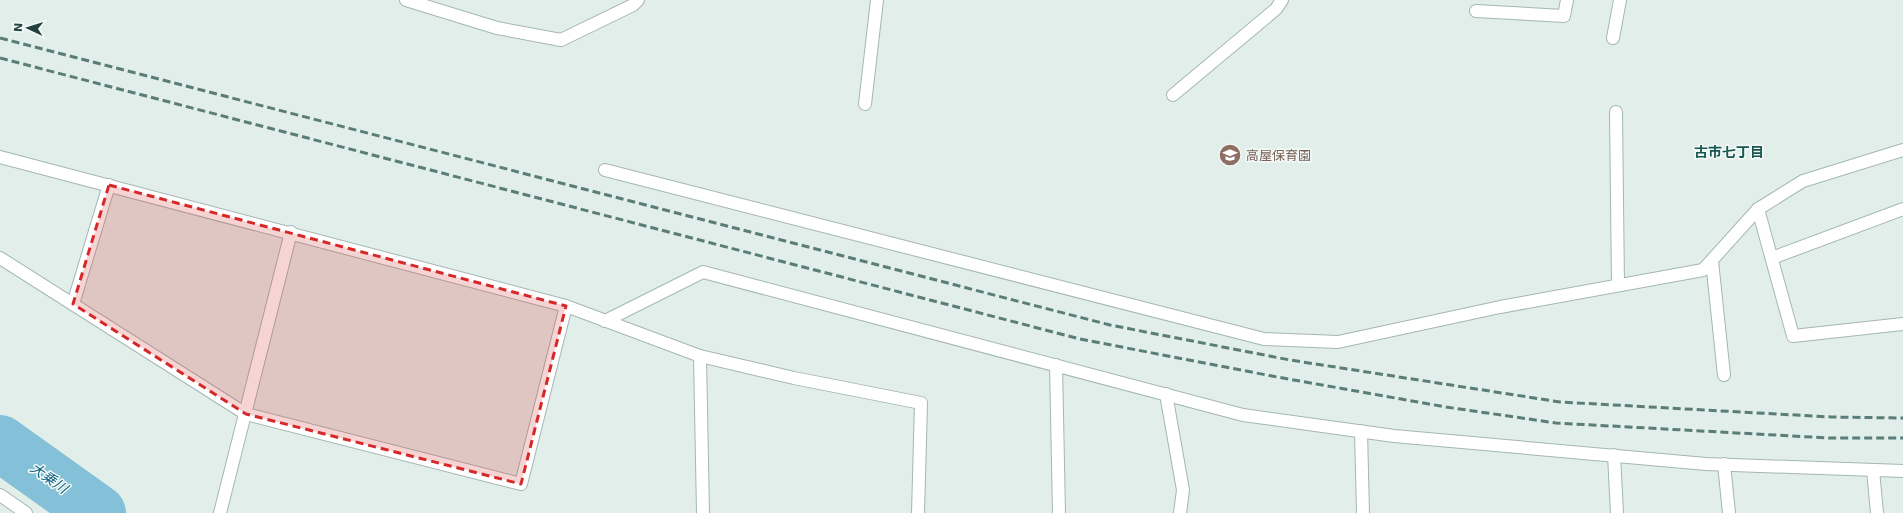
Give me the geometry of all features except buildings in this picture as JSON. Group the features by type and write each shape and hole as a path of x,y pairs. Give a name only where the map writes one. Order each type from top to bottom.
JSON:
{"street":[{"path":"406,0 497,28 561,40 633,5 638,0"},
{"path":"865,104 877,0"},
{"path":"1173,95 1276,9 1282,0"},
{"path":"1476,11 1564,16 1567,0"},
{"path":"1613,38 1620,0"},
{"path":"1616,112 1618,285"},
{"path":"606,170 1264,339 1338,342 1500,307 1703,270 1758,209 1802,181 1903,150"},
{"path":"0,157 291,232 566,306 700,356 794,378 921,403 918,513"},
{"path":"73,304 109,185"},
{"path":"1758,209 1793,336 1903,324"},
{"path":"1772,258 1903,209"},
{"path":"220,513 291,232"},
{"path":"0,258 246,414 521,484 566,306"},
{"path":"1712,260 1724,375"},
{"path":"605,321 703,272 1243,415 1394,436 1614,455 1724,464 1903,470"},
{"path":"700,356 703,513"},
{"path":"1056,365 1058,513"},
{"path":"1166,394 1182,490 1180,513"},
{"path":"1361,431 1363,513"},
{"path":"1614,455 1616,513"},
{"path":"1724,464 1729,513"},
{"path":"1873,470 1877,513"},
{"path":"0,495 26,513"}],"highlighted area":[{"path":"109,185 566,306 521,484 246,414 73,304"}],"waterway":[{"name":"大乗川","path":"0,443 98,513"}],"railway":[{"path":"0,38 1110,325 1290,360 1560,402 1831,417 1903,418"},
{"path":"0,58 1080,339 1277,377 1446,407 1556,423 1829,438 1903,438"}],"place":[{"name":"高屋保育園","path":"1230,155"}],"district":[{"name":"古市七丁目","path":"1729,152"}]}
